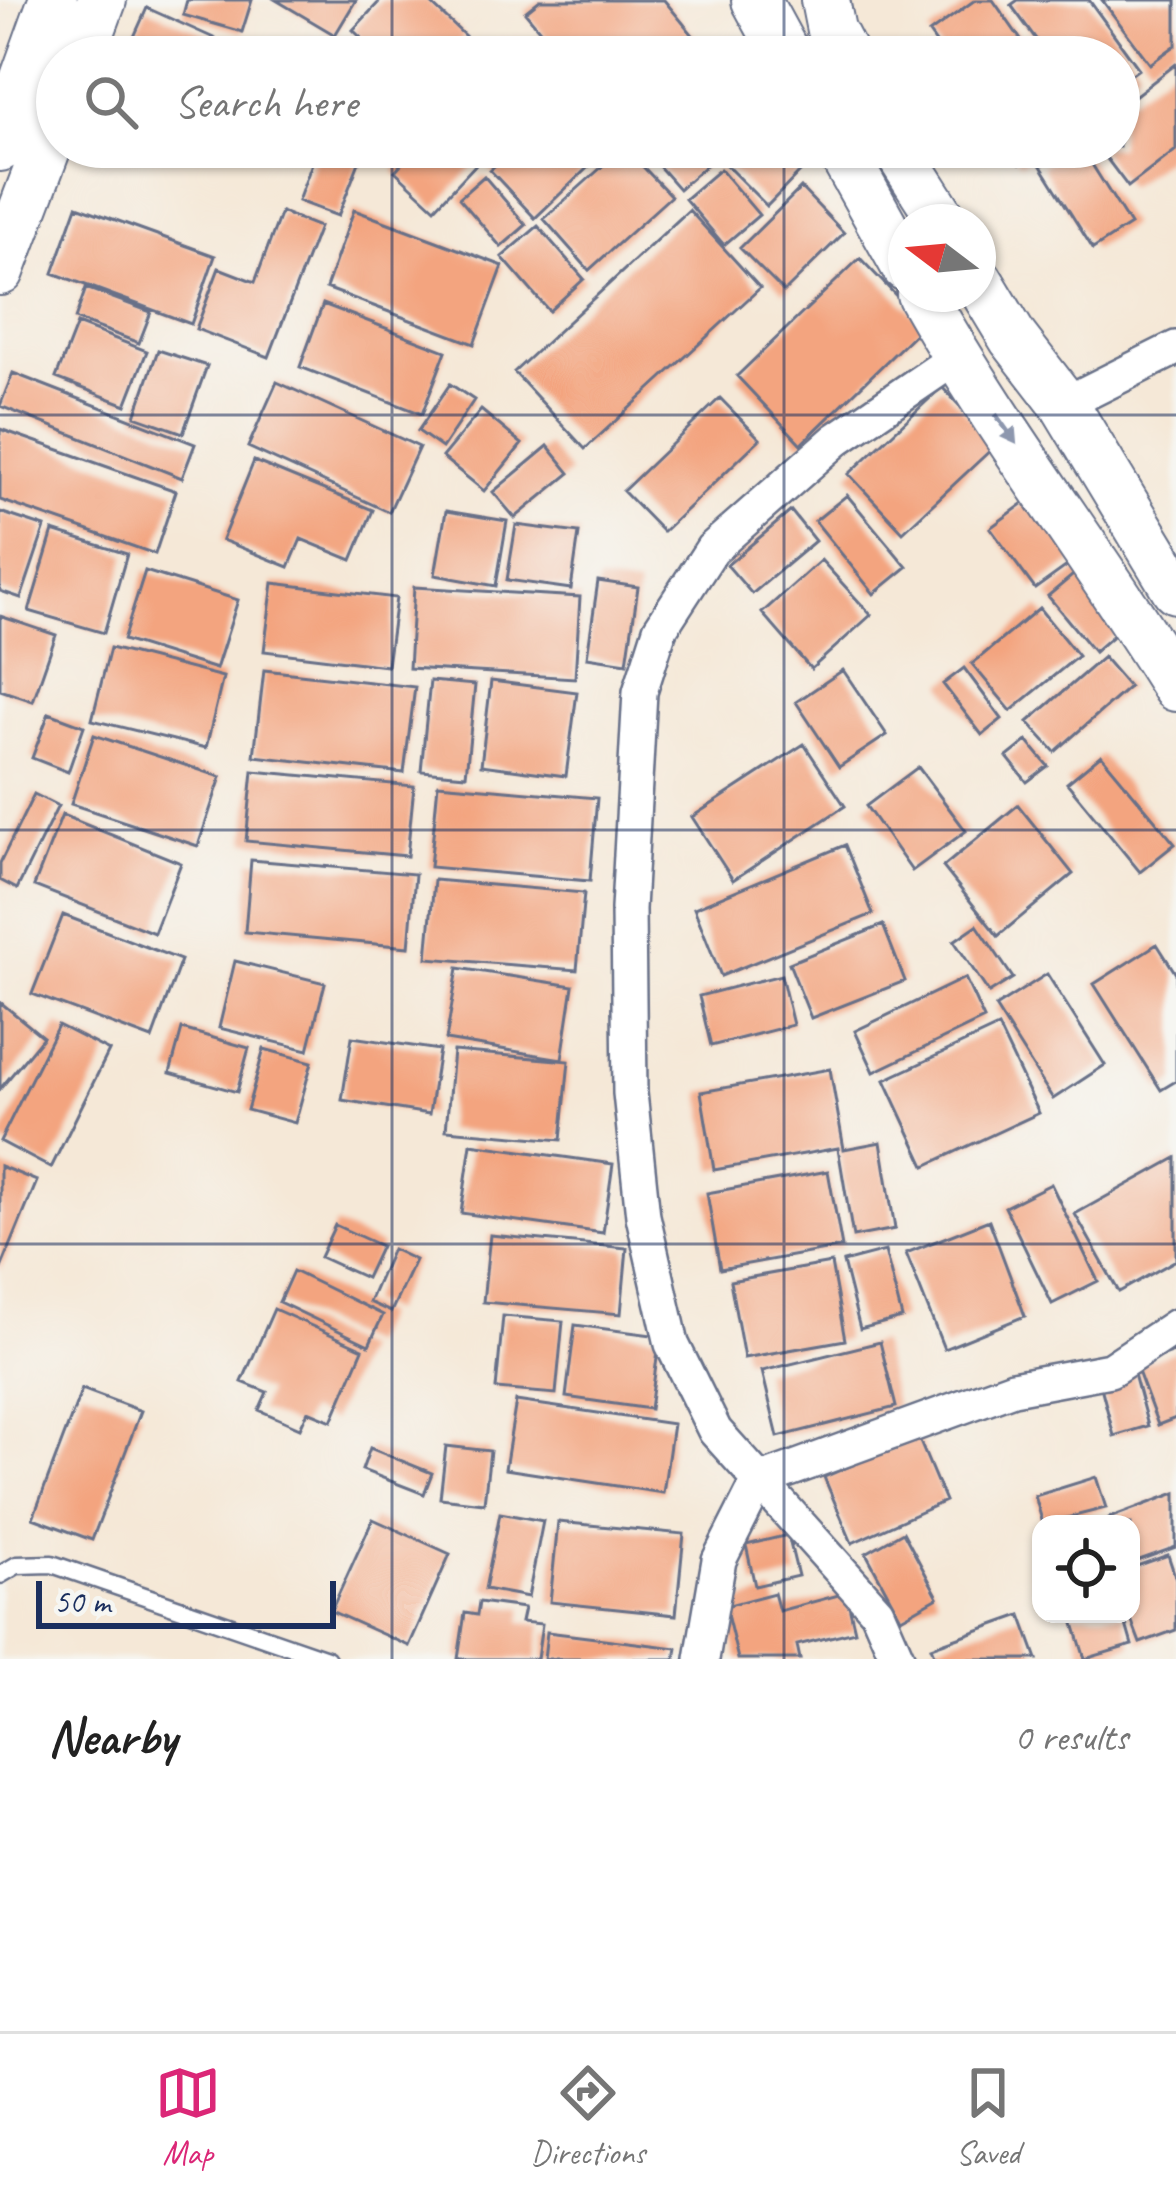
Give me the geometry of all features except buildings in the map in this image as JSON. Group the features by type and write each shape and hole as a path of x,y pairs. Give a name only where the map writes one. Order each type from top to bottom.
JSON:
{"main road":[{"path":"40,36 53,0"},
{"path":"89,36 102,0"},
{"path":"756,0 776,36"},
{"path":"825,0 834,36"},
{"path":"0,147 36,47"},
{"path":"0,271 39,168"},
{"path":"851,168 888,235"},
{"path":"909,168 932,204"},
{"path":"996,310 1064,404 1176,589"},
{"path":"931,312 956,357 1110,580 1176,687"}],"street":[{"path":"1064,404 1176,347"},
{"path":"898,1659 877,1611 715,1431 672,1344 643,1216 630,1094 629,955 640,692 660,629 712,549 837,439 956,357"},
{"path":"702,1659 719,1560 759,1480 1013,1388 1110,1370 1176,1326"}],"lane":[{"path":"0,1575 17,1564 52,1564 327,1659"}]}
